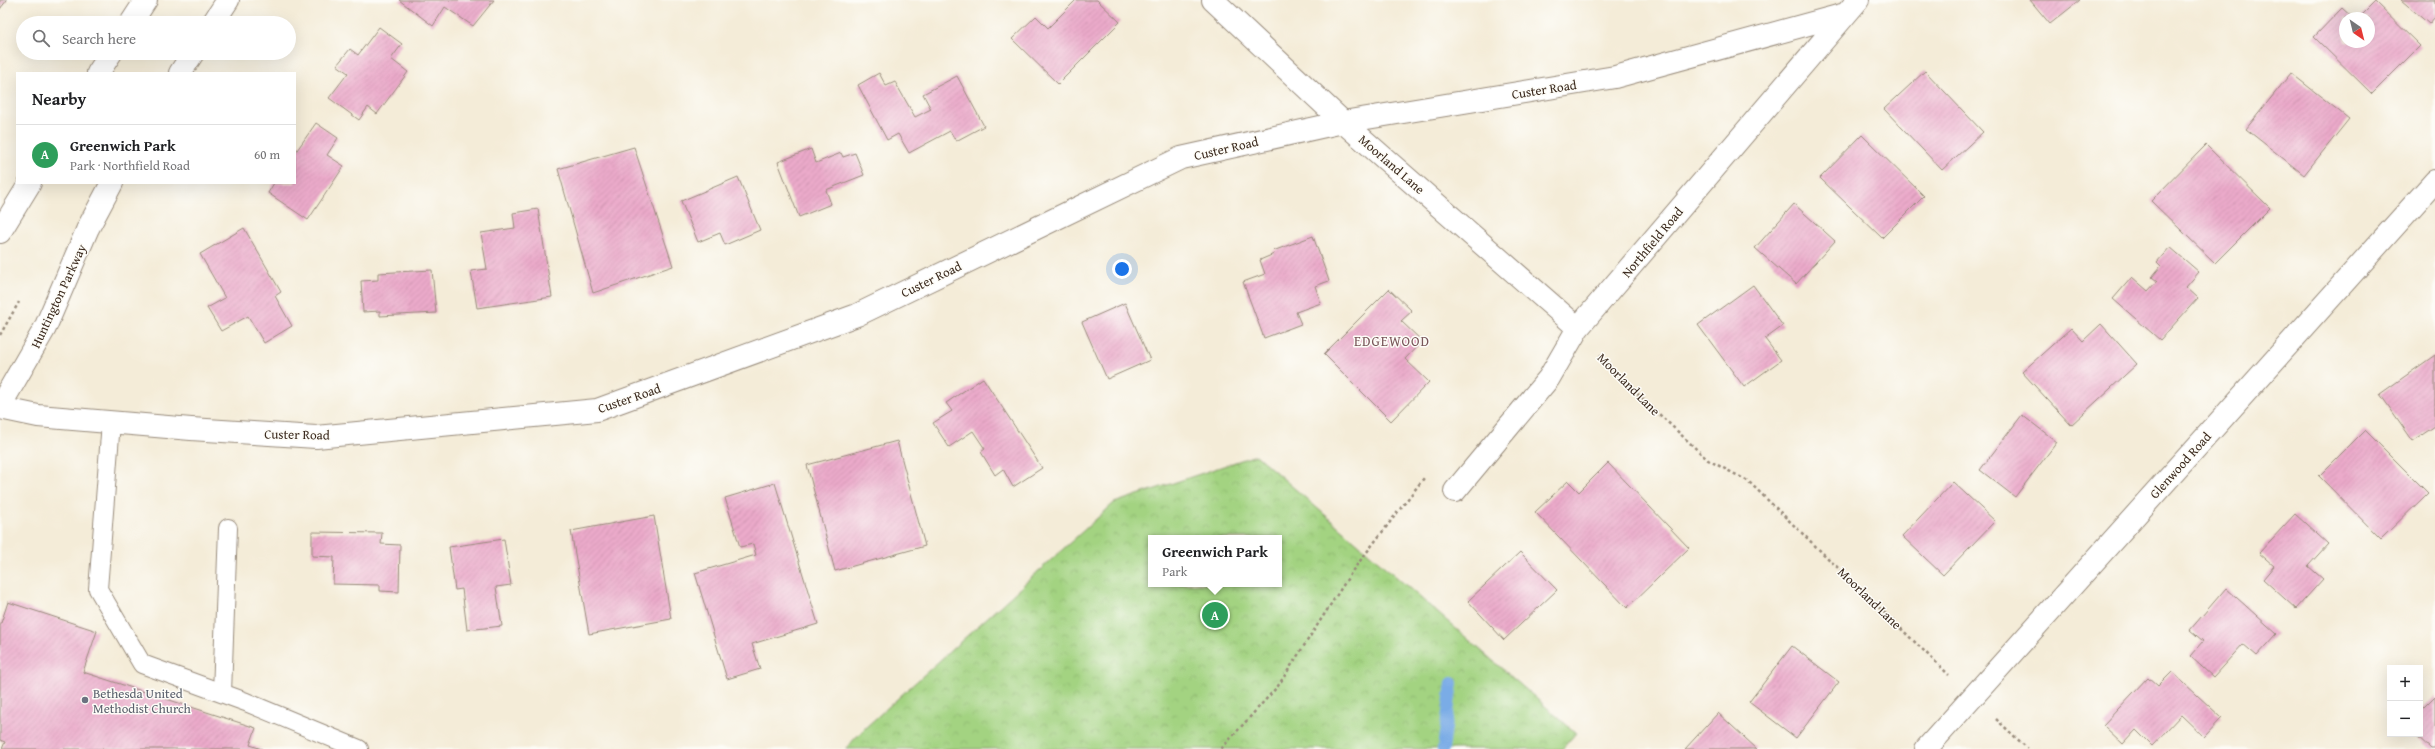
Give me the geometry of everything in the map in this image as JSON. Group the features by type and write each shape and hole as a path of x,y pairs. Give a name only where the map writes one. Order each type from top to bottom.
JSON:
{"street":[{"path":"136,16 146,0"},
{"path":"218,16 228,0"},
{"name":"Moorland Lane","path":"1213,0 1343,122 1578,328"},
{"name":"Custer Road","path":"0,407 38,416 316,437 597,410 857,315 1181,158 1343,122 1615,77 1852,7"},
{"name":"Northfield Road","path":"1455,490 1549,378 1578,328 1852,7"},
{"path":"99,72 106,60"},
{"path":"181,72 188,60"},
{"name":"Glenwood Road","path":"1926,749 2435,181"},
{"path":"0,232 29,184"},
{"name":"Huntington Parkway","path":"0,407 45,328 88,228 111,184"}],"lane":[{"path":"111,422 98,589 142,664 222,693 359,749"},
{"path":"222,693 228,528"}],"path":[{"name":"Moorland Lane","path":"1578,328 1610,368 1708,460 1748,481 2028,749"},
{"path":"1221,749 1278,686 1353,570 1429,471"}],"green space":[{"path":"1256,455 1576,733 1562,749 845,749 865,728 1114,503"}],"building":[{"path":"0,0 7,0 0,9"},
{"path":"399,0 494,0 473,26 445,7 433,26"},
{"path":"1076,0 1097,0 1120,22 1058,84 1012,39 1036,16 1048,28"},
{"path":"2030,0 2080,0 2050,24"},
{"path":"2401,0 2435,0 2435,17 2429,24"},
{"path":"2375,2 2420,46 2372,94 2314,37 2342,8 2346,12 2339,12 2339,48 2375,48 2375,12 2365,12"},
{"path":"379,27 402,44 391,59 408,72 377,114 368,107 359,120 329,98 348,73 337,65 350,49 358,55"},
{"path":"1925,71 1983,132 1942,170 1884,109"},
{"path":"879,73 886,86 895,82 915,117 931,109 923,94 957,76 984,126 956,141 950,131 909,153 898,134 887,140 858,85"},
{"path":"2291,73 2349,119 2304,175 2246,129"},
{"path":"316,123 338,138 327,155 344,166 308,220 268,193 273,184 296,184 296,152"},
{"path":"1862,135 1924,196 1882,238 1820,178"},
{"path":"2206,145 2270,208 2215,263 2151,201"},
{"path":"634,147 673,266 593,293 558,169"},
{"path":"811,149 816,163 841,153 843,157 855,153 864,175 826,190 831,204 799,217 778,162"},
{"path":"738,177 760,230 725,245 720,233 698,242 681,201"},
{"path":"1794,204 1835,241 1796,284 1755,248"},
{"path":"538,209 552,297 477,308 471,271 487,269 481,233 515,228 513,213"},
{"path":"244,228 281,292 275,296 292,326 264,343 248,316 221,331 207,308 225,298 200,254"},
{"path":"1313,236 1329,281 1315,286 1321,303 1296,312 1301,324 1264,338 1243,282 1265,274 1260,260 1274,254 1273,251"},
{"path":"2170,247 2199,272 2186,287 2198,298 2160,340 2113,299 2132,277 2148,291 2157,281 2152,277 2161,266 2157,262"},
{"path":"432,270 436,313 380,316 380,311 363,312 361,281 378,280 378,273"},
{"path":"1753,285 1783,326 1765,339 1781,360 1744,387 1698,325"},
{"path":"1389,289 1412,311 1401,321 1422,341 1405,359 1429,382 1391,421 1324,354"},
{"path":"1125,303 1150,360 1107,379 1082,322"},
{"path":"2101,324 2137,364 2071,425 2022,372 2071,328 2083,341"},
{"path":"2435,355 2435,426 2413,441 2380,394"},
{"path":"983,378 1042,468 1013,487 1003,469 995,475 981,452 985,449 973,431 949,447 933,423 952,411 946,403"},
{"path":"2022,415 2057,442 2015,497 1980,470"},
{"path":"2365,430 2428,493 2381,539 2319,476"},
{"path":"897,441 925,546 835,571 807,465"},
{"path":"1608,463 1689,548 1627,608 1535,512 1568,481 1579,492"},
{"path":"1953,482 1995,521 1943,575 1902,536"},
{"path":"775,483 818,624 752,644 760,669 727,679 695,573 756,555 753,544 740,547 725,498"},
{"path":"2295,514 2328,544 2308,566 2323,579 2296,609 2263,579 2274,566 2259,553"},
{"path":"654,516 671,619 589,634 571,531"},
{"path":"312,532 382,533 381,544 400,545 399,592 380,591 380,585 333,584 334,557 312,556"},
{"path":"504,539 511,585 496,587 502,626 467,630 462,589 455,590 449,547"},
{"path":"1520,552 1557,590 1504,640 1468,601"},
{"path":"2226,588 2277,634 2257,656 2243,644 2213,677 2190,656 2203,641 2190,630"},
{"name":"Bethesda United Methodist Church","path":"8,602 97,631 83,672 256,728 250,745 262,749 2,749 5,742 0,740 0,626"},
{"path":"1792,646 1839,682 1796,738 1749,702"},
{"path":"2172,672 2222,718 2204,737 2181,715 2152,746 2136,730 2123,744 2103,725 2148,677 2158,686"},
{"path":"2435,696 2435,749 2431,749 2418,737 2423,737 2423,708"},
{"path":"1718,713 1757,749 1685,749"}],"waterway":[{"path":"1443,749 1452,683"}],"place":[{"name":"Greenwich Park","path":"1215,615"},
{"name":"Bethesda United Methodist Church","path":"85,700"}],"district":[{"name":"EDGEWOOD","path":"1392,341"}]}
